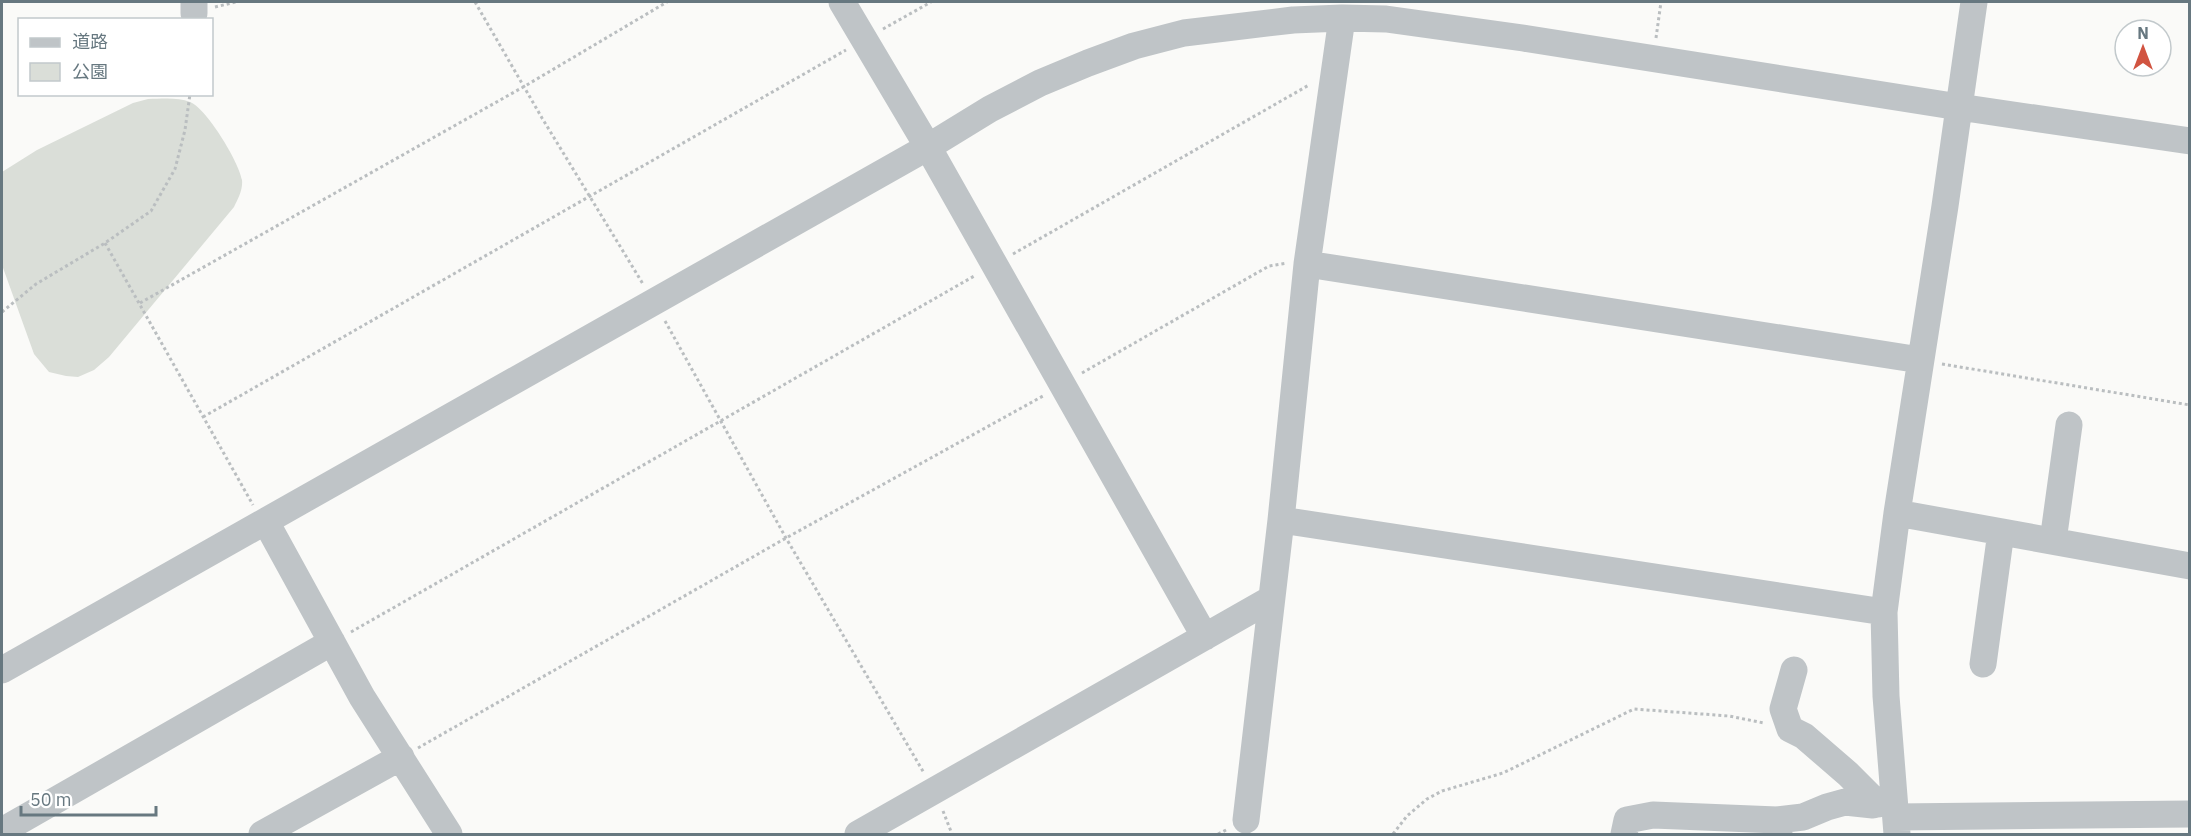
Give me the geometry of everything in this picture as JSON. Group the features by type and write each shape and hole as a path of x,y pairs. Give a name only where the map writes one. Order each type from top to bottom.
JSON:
{"street":[{"path":"842,2 928,147 1205,637"},
{"path":"1891,814 1884,612 1974,2"},
{"path":"1246,820 1281,520 1307,264 1342,18"},
{"path":"2,670 653,300 928,147 990,109 1040,83 1088,63 1134,46 1184,33 1293,20 1386,19 2190,141"},
{"path":"1307,264 1920,360"},
{"path":"2054,541 2070,425"},
{"path":"1897,513 2190,566"},
{"path":"1281,520 1884,612"},
{"path":"266,522 362,697 449,834"},
{"path":"1983,664 2001,532"},
{"path":"858,834 1271,599"},
{"path":"2,831 332,642"},
{"path":"1794,670 1783,709 1790,729 1804,736 1891,814"},
{"path":"262,834 401,757"},
{"path":"1624,834 1627,820 1653,815 1778,827 1845,802 1873,805 1891,814 2190,814"}],"path":[{"path":"475,2 542,118 653,300 786,538 935,791"},
{"path":"140,303 555,69 667,2"},
{"path":"874,34 931,2"},
{"path":"1653,58 1661,2"},
{"path":"203,417 854,45"},
{"path":"1005,259 1335,71"},
{"path":"2,312 36,284 105,243 151,211 175,169 185,130 190,96"},
{"path":"105,243 248,499 266,522"},
{"path":"401,757 1269,266 1293,262 1307,264"},
{"path":"332,642 985,270"},
{"path":"1920,360 2190,405"},
{"path":"1393,834 1407,816 1427,799 1442,791 1503,773 1634,709 1729,716 1790,729"}],"green space":[{"path":"148,99 185,100 205,115 221,137 240,172 242,187 240,194 234,207 109,357 94,370 78,377 49,372 34,354 2,265 2,172 37,150 133,103"}]}
